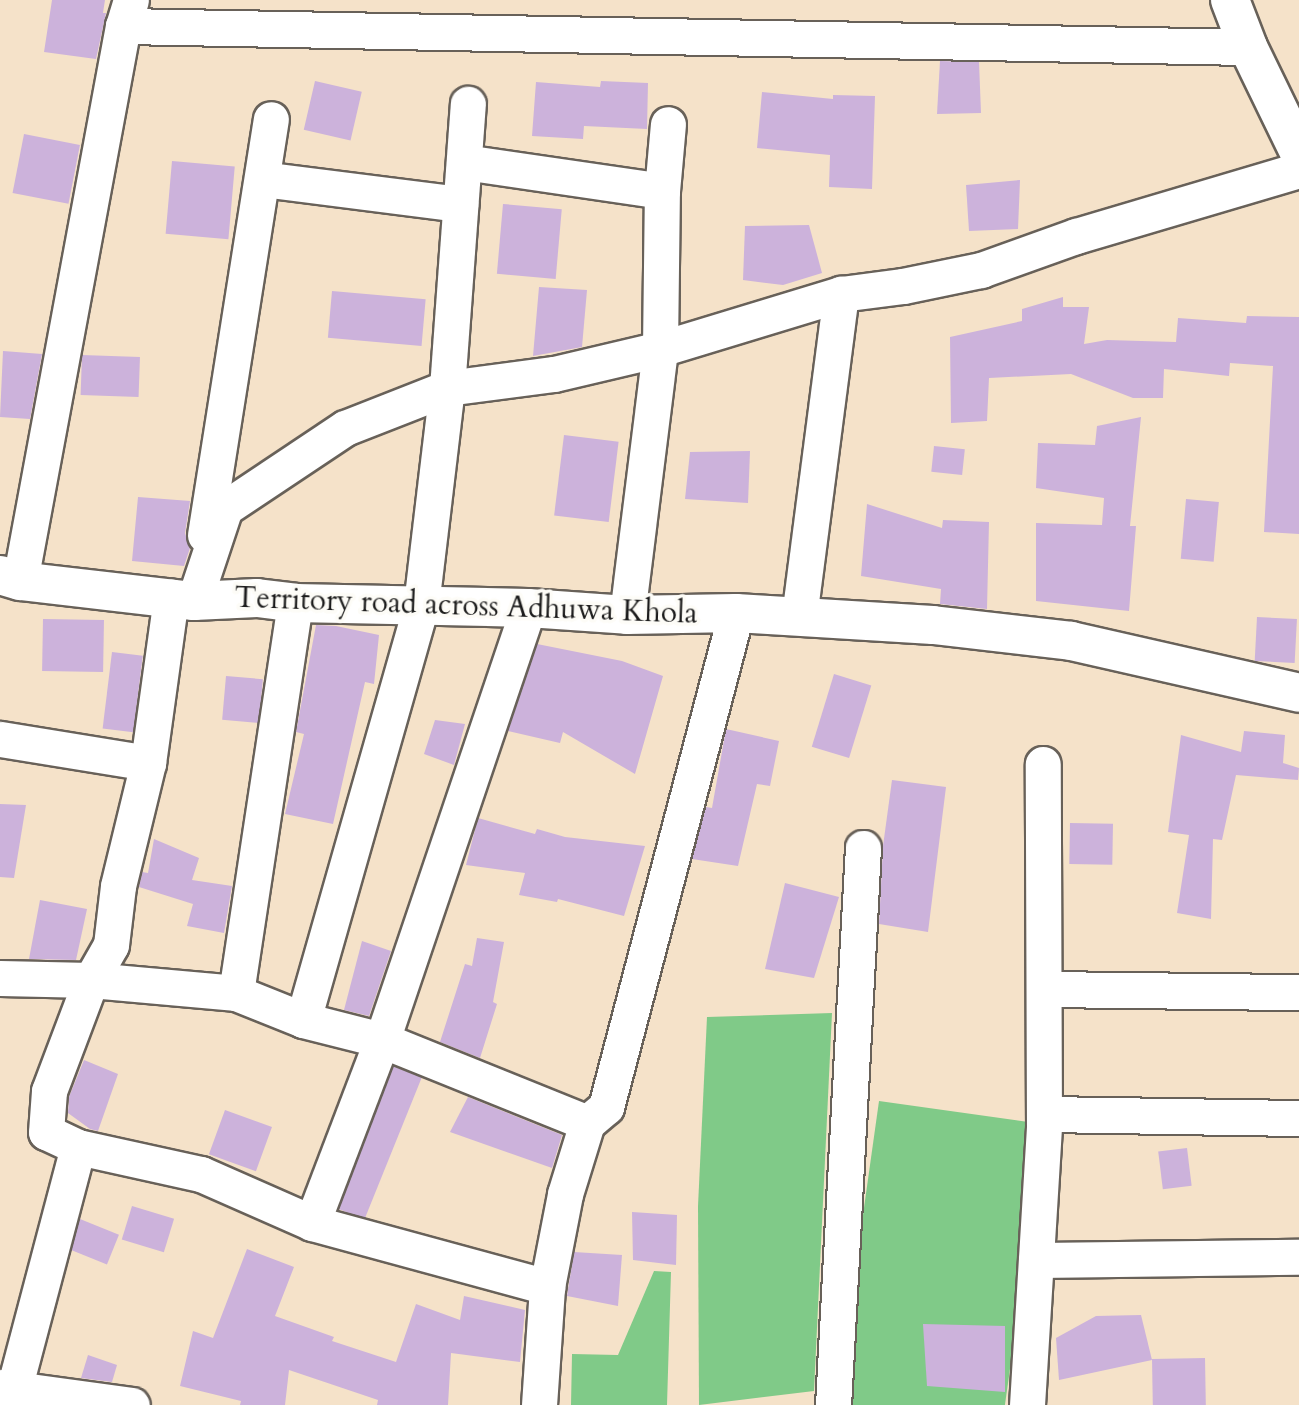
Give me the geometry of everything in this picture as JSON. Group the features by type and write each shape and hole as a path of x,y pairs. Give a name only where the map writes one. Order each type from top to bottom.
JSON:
{"street":[{"path":"1230,0 1248,47 1299,152"},
{"path":"10,578 127,13 1248,47"},
{"path":"303,1020 421,605 447,388 468,104"},
{"path":"271,119 262,180 183,599 118,886 111,945 91,980 49,1091 46,1132 78,1147 201,1174 312,1223 547,1287"},
{"path":"627,615 660,349 662,191 668,124"},
{"path":"464,162 662,191"},
{"path":"183,599 225,508 345,428 447,388 554,374 660,349 841,294 903,286 981,270 1076,236 1299,170"},
{"path":"262,180 460,204"},
{"path":"799,617 841,294"},
{"name":"Territory road across Adhuwa Khola","path":"10,578 183,599 257,598 295,603 528,608 627,615 736,613 933,625 1071,641 1299,694"},
{"path":"236,993 295,603"},
{"path":"312,1223 382,1040 528,608"},
{"path":"538,1405 547,1287 565,1194 587,1123 606,1107 736,613"},
{"path":"0,739 148,762"},
{"path":"1027,1405 1044,1114 1043,764"},
{"path":"833,1405 863,848"},
{"path":"0,978 91,980 236,993 303,1020 382,1040 587,1123"},
{"path":"1044,989 1299,992"},
{"path":"1044,1114 1299,1118"},
{"path":"78,1147 7,1388 132,1405"},
{"path":"1036,1260 1299,1257"}],"green space":[{"path":"832,1013 814,1391 699,1405 698,1206 707,1017"},
{"path":"879,1101 1044,1124 1005,1405 837,1403"},
{"path":"654,1271 671,1272 667,1405 571,1405 572,1354 618,1355"}],"building":[{"path":"52,0 105,0 103,13 106,13 96,59 44,52"},
{"path":"940,61 979,62 981,113 937,114"},
{"path":"315,81 362,92 351,141 304,130"},
{"path":"601,81 648,83 647,129 584,126 583,139 532,136 536,82 600,87"},
{"path":"762,92 833,99 833,95 875,96 872,189 829,187 830,155 757,148"},
{"path":"24,134 80,145 69,204 13,193"},
{"path":"172,161 235,166 228,239 166,234"},
{"path":"1020,180 1018,229 969,231 966,185"},
{"path":"503,204 562,209 556,279 497,274"},
{"path":"809,225 822,273 783,285 743,280 745,226"},
{"path":"539,287 587,290 582,347 533,356"},
{"path":"332,291 426,299 422,346 328,338"},
{"path":"1063,297 1063,307 1089,307 1084,344 1107,340 1176,342 1178,318 1246,323 1247,316 1299,317 1299,534 1264,532 1273,366 1230,363 1229,376 1164,369 1163,398 1133,398 1071,374 989,378 987,421 951,423 950,337 1022,321 1022,309"},
{"path":"3,351 42,354 30,419 0,417"},
{"path":"82,355 140,357 139,397 81,395"},
{"path":"1141,417 1130,526 1136,526 1129,611 1036,601 1036,523 1102,525 1104,498 1036,488 1038,443 1095,445 1097,426"},
{"path":"564,435 619,442 609,522 554,515"},
{"path":"934,446 965,449 962,475 931,472"},
{"path":"750,451 748,503 685,499 690,452"},
{"path":"138,497 190,501 185,533 190,548 184,566 132,561"},
{"path":"1186,499 1219,502 1214,562 1181,559"},
{"path":"867,504 942,528 943,520 989,522 987,609 940,604 941,589 861,576"},
{"path":"1257,617 1297,619 1295,663 1255,661"},
{"path":"43,619 104,620 103,672 42,671"},
{"path":"316,625 336,626 379,635 374,684 365,682 333,824 285,814 304,734 296,732"},
{"path":"537,644 622,661 663,676 635,774 563,732 560,743 508,731"},
{"path":"112,652 143,656 133,732 103,728"},
{"path":"834,674 871,685 849,758 812,747"},
{"path":"226,676 263,679 259,723 222,720"},
{"path":"435,720 465,724 454,765 424,754"},
{"path":"726,729 779,741 770,786 757,784 738,866 692,859 706,807 712,808"},
{"path":"1244,731 1285,735 1283,763 1299,768 1298,780 1236,775 1222,840 1213,839 1211,919 1177,913 1189,835 1168,832 1181,735 1241,752"},
{"path":"892,780 946,787 928,932 879,924 883,846"},
{"path":"0,804 26,805 14,878 0,877"},
{"path":"478,818 535,834 537,829 565,837 645,846 624,916 558,899 557,902 519,895 525,873 466,865"},
{"path":"1070,823 1113,824 1112,865 1069,864"},
{"path":"154,839 199,858 192,880 232,886 224,933 187,926 193,904 139,887 142,872 148,873"},
{"path":"785,883 839,897 814,978 765,969"},
{"path":"40,900 87,909 76,960 29,959"},
{"path":"477,938 504,942 493,1002 497,1004 480,1058 440,1042 465,964 472,966"},
{"path":"362,941 391,951 369,1016 344,1010"},
{"path":"84,1060 118,1074 98,1131 90,1129 68,1113 69,1097"},
{"path":"393,1066 422,1078 364,1219 336,1208"},
{"path":"468,1097 562,1135 552,1168 450,1132"},
{"path":"225,1110 272,1127 256,1171 209,1154"},
{"path":"1187,1148 1192,1186 1163,1189 1158,1152"},
{"path":"132,1206 174,1219 164,1252 122,1239"},
{"path":"632,1212 677,1215 676,1265 633,1260"},
{"path":"80,1219 119,1235 107,1264 68,1249"},
{"path":"247,1249 294,1267 275,1316 334,1337 332,1341 396,1362 416,1304 460,1320 464,1296 525,1310 520,1362 451,1353 448,1405 377,1405 378,1400 289,1370 285,1405 240,1405 241,1401 180,1386 193,1331 213,1338"},
{"path":"574,1252 622,1255 618,1306 567,1296"},
{"path":"1141,1315 1152,1360 1059,1380 1056,1338 1096,1316"},
{"path":"923,1324 1005,1326 1005,1392 927,1386"},
{"path":"88,1355 117,1365 112,1382 81,1378"},
{"path":"1205,1358 1206,1405 1153,1405 1152,1359"}]}
